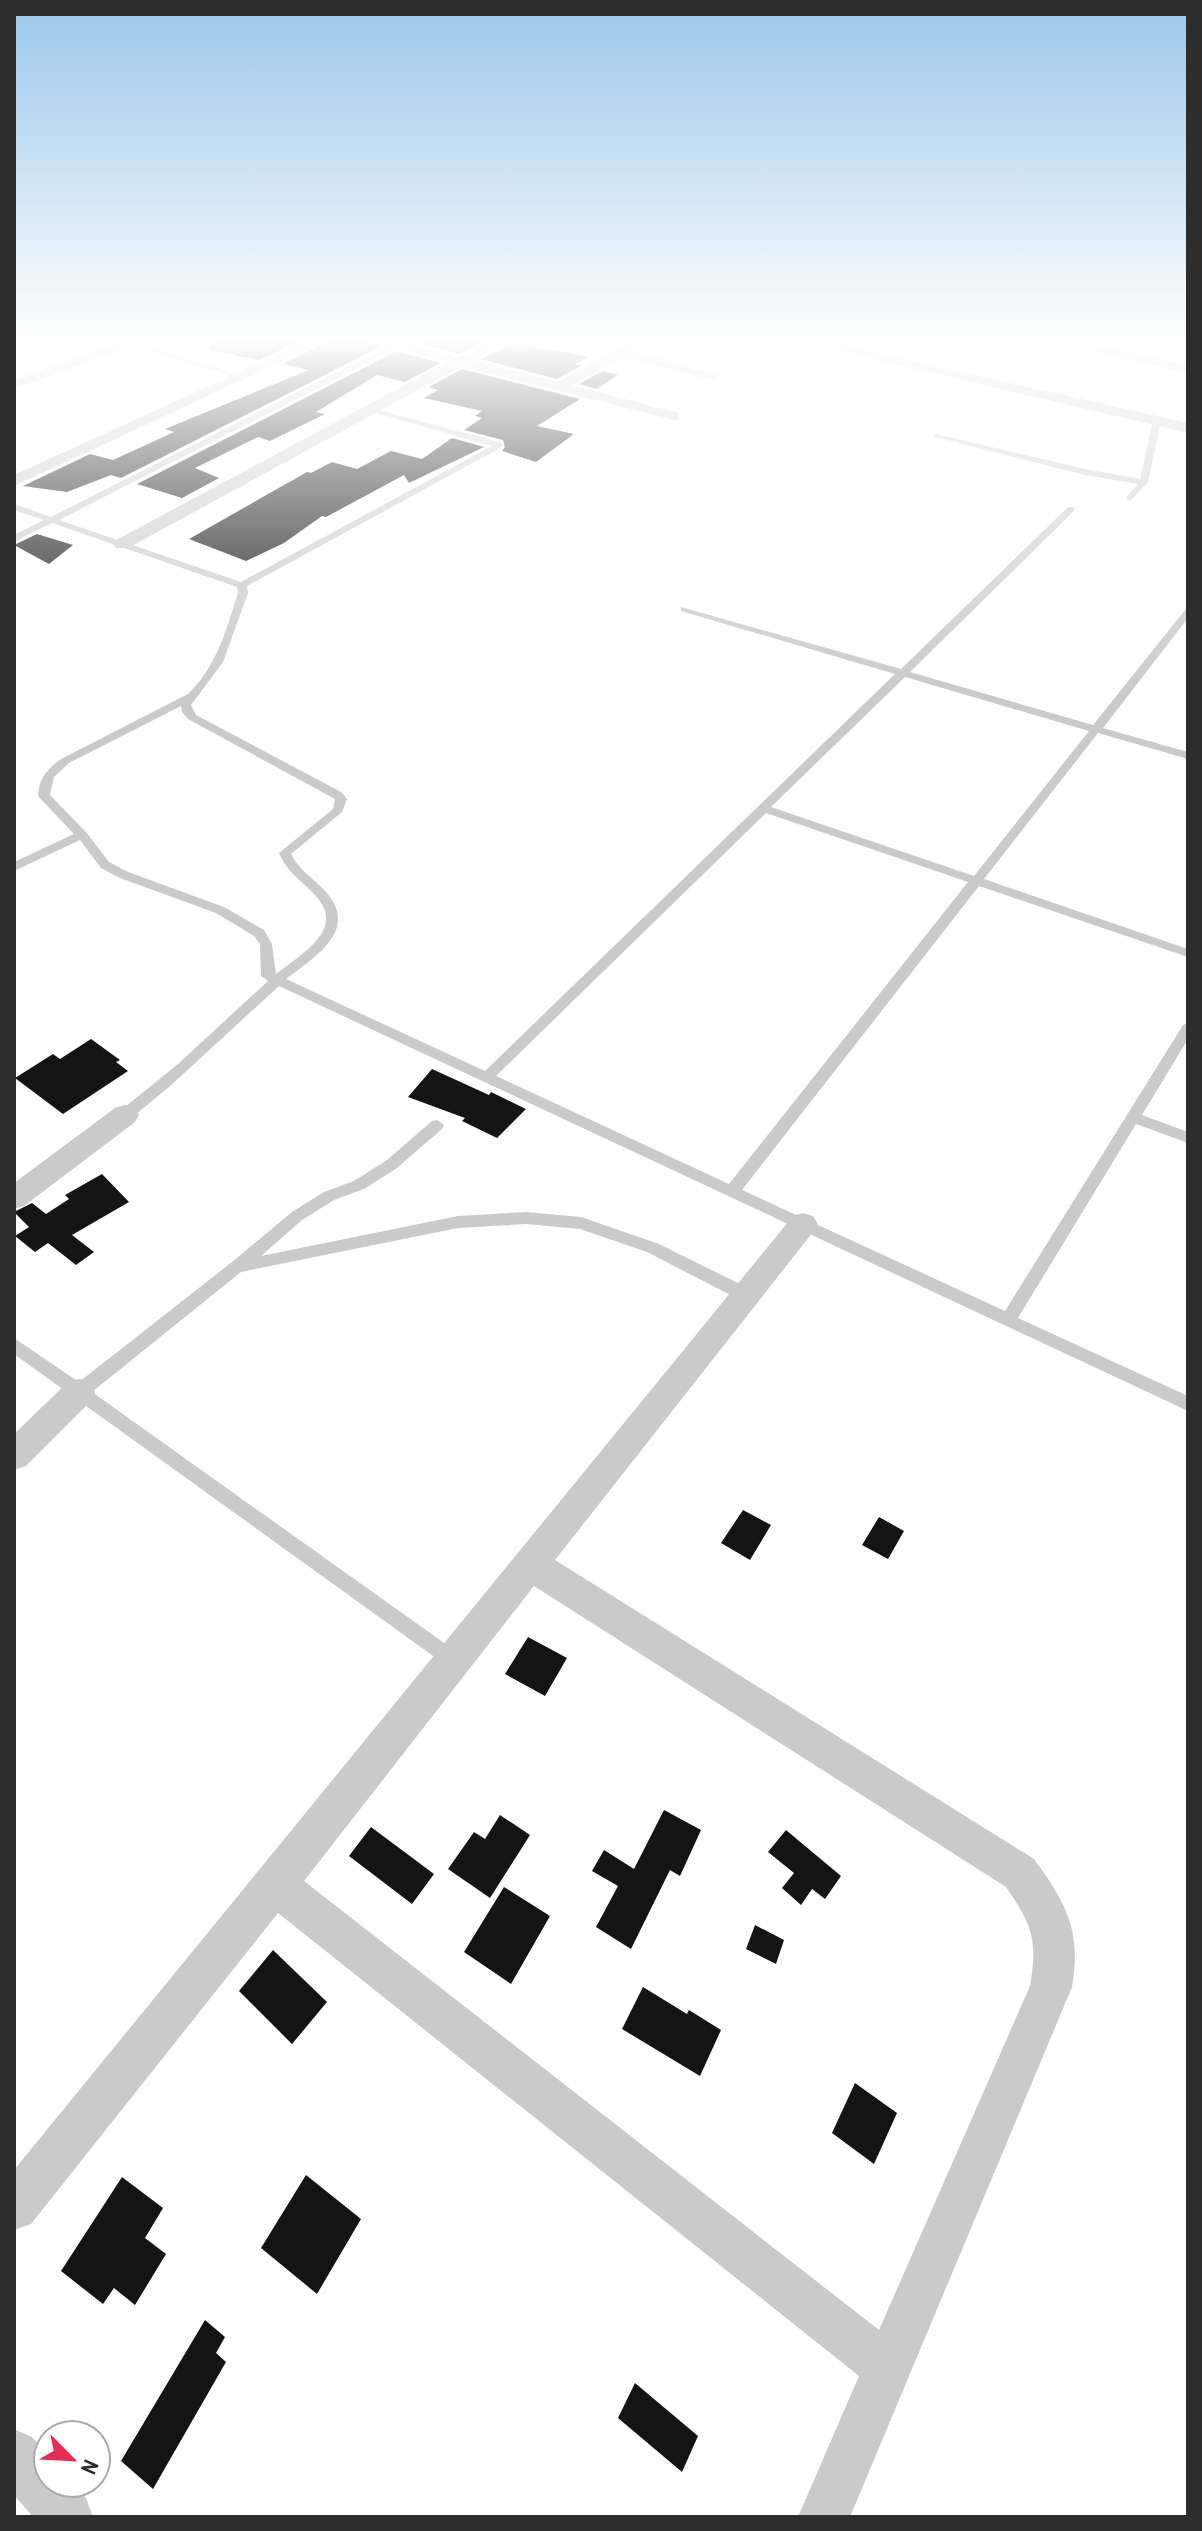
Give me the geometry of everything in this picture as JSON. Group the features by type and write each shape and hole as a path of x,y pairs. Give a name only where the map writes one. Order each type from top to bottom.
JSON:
{"street":[{"path":"14,481 67,457"},
{"path":"122,544 286,457"},
{"path":"14,1198 125,1115"},
{"path":"14,2207 455,1662 805,1220"},
{"path":"14,1456 79,1392"},
{"path":"530,1564 1020,1873 1050,1916 1058,1954 1051,1987 824,2517"},
{"path":"274,1883 888,2368"},
{"path":"14,2455 67,2517"}],"lane":[{"path":"14,539 176,457"},
{"path":"14,507 242,585 477,457"},
{"path":"1024,457 1144,482"},
{"path":"1130,498 1144,482 1149,457"},
{"path":"487,1077 1071,509"},
{"path":"125,1115 195,1059 277,980 321,944 329,933 332,920 325,898 292,865 285,853 338,810 341,799 187,712 186,705 192,696 213,674 243,593 242,585"},
{"path":"684,609 1188,756"},
{"path":"732,1191 1188,612"},
{"path":"192,696 50,771 43,784 44,796 82,835 105,865 220,910 259,933 266,944 268,976 732,1191 805,1220 1188,1404"},
{"path":"763,808 1188,953"},
{"path":"14,867 82,835"},
{"path":"1008,1320 1188,1028"},
{"path":"1134,1118 1188,1138"},
{"path":"79,1392 297,1216 329,1196 359,1185 381,1171 437,1125"},
{"path":"236,1267 458,1222 526,1218 581,1223 653,1248 746,1295"},
{"path":"14,1345 455,1662"}],"building":[{"path":"83,457 113,460 119,457 162,457 121,478 111,475 67,492 23,486"},
{"path":"190,457 217,457 195,468 219,478 182,498 137,484"},
{"path":"379,457 463,457 409,483 404,475 326,517 322,516 284,543 246,561 189,539 307,472 311,473 332,462 357,469"},
{"path":"521,457 543,457 536,462"},
{"path":"37,534 73,545 49,564 14,545"},
{"path":"91,1039 120,1060 116,1062 128,1071 63,1114 15,1078 53,1054 60,1059"},
{"path":"432,1069 526,1109 497,1138 462,1121 465,1118 408,1097"},
{"path":"102,1174 129,1202 72,1235 94,1252 76,1265 48,1243 35,1252 15,1236 29,1227 14,1212 32,1203 46,1214 69,1199 65,1195"},
{"path":"743,1510 771,1525 750,1560 721,1543"},
{"path":"879,1517 904,1531 888,1559 862,1545"},
{"path":"528,1637 567,1658 545,1696 505,1674"},
{"path":"664,1810 701,1830 680,1876 670,1870 631,1949 596,1927 618,1886 592,1871 604,1850 634,1869"},
{"path":"500,1815 530,1835 490,1898 448,1869 474,1832 485,1839"},
{"path":"371,1827 434,1874 412,1904 349,1856"},
{"path":"786,1830 841,1876 825,1899 812,1889 801,1905 782,1888 794,1873 768,1852"},
{"path":"504,1887 550,1916 511,1984 464,1952"},
{"path":"755,1925 784,1940 776,1964 746,1949"},
{"path":"273,1950 327,2002 292,2044 239,1991"},
{"path":"643,1987 687,2014 689,2010 721,2030 700,2076 622,2029"},
{"path":"855,2083 897,2113 874,2164 832,2133"},
{"path":"306,2175 361,2219 317,2294 261,2248"},
{"path":"122,2177 163,2208 145,2238 166,2254 135,2305 114,2288 103,2304 61,2271"},
{"path":"205,2320 225,2337 216,2353 226,2362 153,2489 121,2461"},
{"path":"635,2383 698,2436 682,2472 618,2418"}]}
